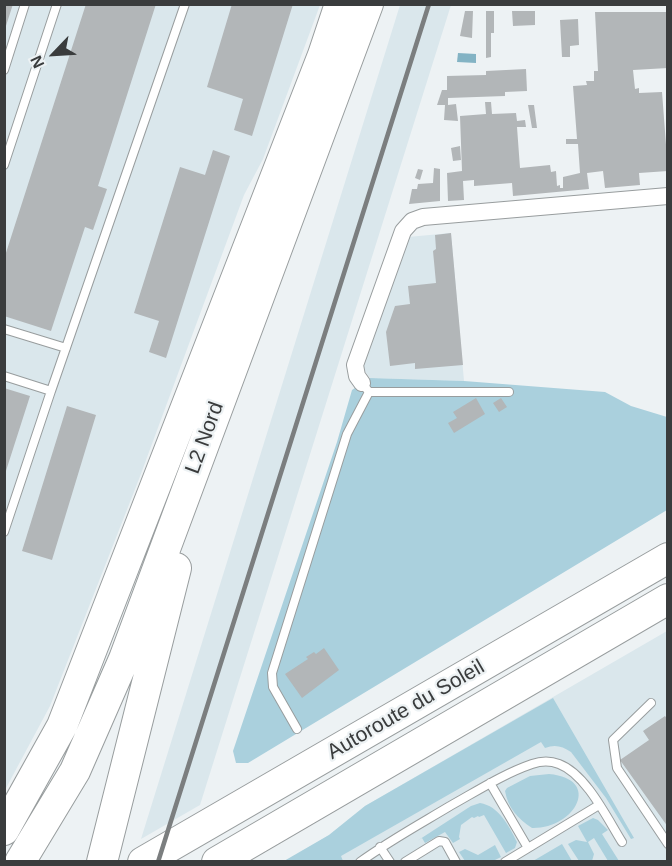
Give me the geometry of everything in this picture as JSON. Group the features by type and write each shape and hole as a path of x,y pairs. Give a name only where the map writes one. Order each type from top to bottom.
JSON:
{"highway":[{"name":"L2 Nord","path":"4,830 62,726 323,55 340,4"},
{"name":"L2 Nord","path":"20,861 75,771 119,669 368,4"},
{"path":"127,858 172,580 223,432 229,375"},
{"name":"Autoroute du Soleil","path":"127,858 668,558"},
{"name":"Autoroute du Soleil","path":"216,861 261,837 668,599"},
{"path":"223,861 261,837"}],"street":[{"path":"366,387 357,376 355,364 403,231 412,221 423,217 668,196"}],"lane":[{"path":"4,70 25,4"},
{"path":"4,165 57,4"},
{"path":"4,532 185,4"},
{"path":"4,329 66,348"},
{"path":"4,376 51,391"},
{"path":"297,729 273,687 272,673 347,434 366,387 509,392"},
{"path":"651,703 613,740 617,768 668,844"},
{"path":"360,861 490,783 533,764 545,762 557,763 576,774 622,842"},
{"path":"490,783 528,848"},
{"path":"505,861 599,805"},
{"path":"405,861 439,841 445,842 456,861"},
{"path":"380,847 390,861"}],"shaded area":[{"path":"5,5 320,5 263,159 244,195 139,479 50,706 5,790"},
{"path":"400,5 451,5 200,805 141,839"},
{"path":"458,53 476,54 476,63 457,62"},
{"path":"451,233 464,381 370,378 362,367 393,271 401,262 408,237"},
{"path":"370,378 464,381 605,392 631,406 667,417 667,510 248,763 236,763 233,751 337,442 352,390"},
{"path":"667,631 667,861 284,862 329,835 365,806"},
{"path":"553,698 634,838 631,839 606,798 571,752 558,746 545,748 541,742 341,856 343,861 284,861 329,835 365,806"},
{"path":"549,774 566,778 575,785 579,794 577,803 571,813 560,821 532,828 514,812 505,791 530,776"},
{"path":"480,803 493,808 503,818 517,842 515,848 506,853 484,815 472,817 461,825 460,839 453,843 445,832 425,843 422,838 417,841 471,806"},
{"path":"593,818 608,830 602,834 619,861 608,861 594,838 588,842 594,854 592,861 579,861 568,844 576,840 587,842 578,826"},
{"path":"562,844 572,861 533,861"},
{"path":"495,845 501,857 493,861 465,861 459,852 465,849 478,855"}],"building":[{"path":"5,4 13,4 5,29"},
{"path":"86,4 156,4 98,186 107,189 93,230 85,227 51,331 4,316 4,259"},
{"path":"232,4 293,4 252,136 234,130 243,99 207,87"},
{"path":"465,11 473,11 472,38 460,36"},
{"path":"486,11 494,11 494,33 491,33 491,57 486,58"},
{"path":"512,11 535,11 535,25 513,26"},
{"path":"595,12 668,12 668,68 633,70 635,89 639,88 639,93 662,92 668,171 639,173 640,185 605,188 603,171 587,173 589,189 513,196 512,183 474,186 474,180 463,181 464,200 448,201 447,173 462,171 460,116 486,114 485,102 491,102 492,114 516,113 517,121 525,120 526,127 517,127 520,168 550,165 551,172 556,171 557,186 560,185 560,188 563,188 563,177 580,173 578,144 566,144 566,139 577,139 573,86 587,85 586,81 594,81 594,71 598,71"},
{"path":"578,19 579,45 570,46 570,57 562,57 560,20"},
{"path":"526,69 527,91 505,92 505,96 448,98 448,105 456,104 458,121 444,120 445,105 437,105 442,90 447,90 447,76 486,75 486,71"},
{"path":"528,105 534,105 537,128 532,128"},
{"path":"460,146 461,160 453,161 451,148"},
{"path":"213,150 230,156 166,358 149,352 159,321 134,313 180,167 205,175"},
{"path":"434,168 440,169 440,201 409,204 412,189 417,189 418,184 433,183"},
{"path":"418,169 423,170 420,180 415,178"},
{"path":"451,233 463,365 415,369 415,363 390,366 386,332 395,306 410,304 408,286 436,283 433,251 436,249 435,235"},
{"path":"4,388 30,396 5,474 4,474"},
{"path":"476,398 485,414 454,433 448,423 457,418 453,412"},
{"path":"501,398 507,407 499,412 493,403"},
{"path":"67,406 96,415 52,560 22,551"},
{"path":"324,648 339,670 302,698 285,674 308,659 306,657"},
{"path":"665,716 668,720 668,827 620,760 649,740 643,731"}],"railway":[{"path":"158,862 429,4"}]}
